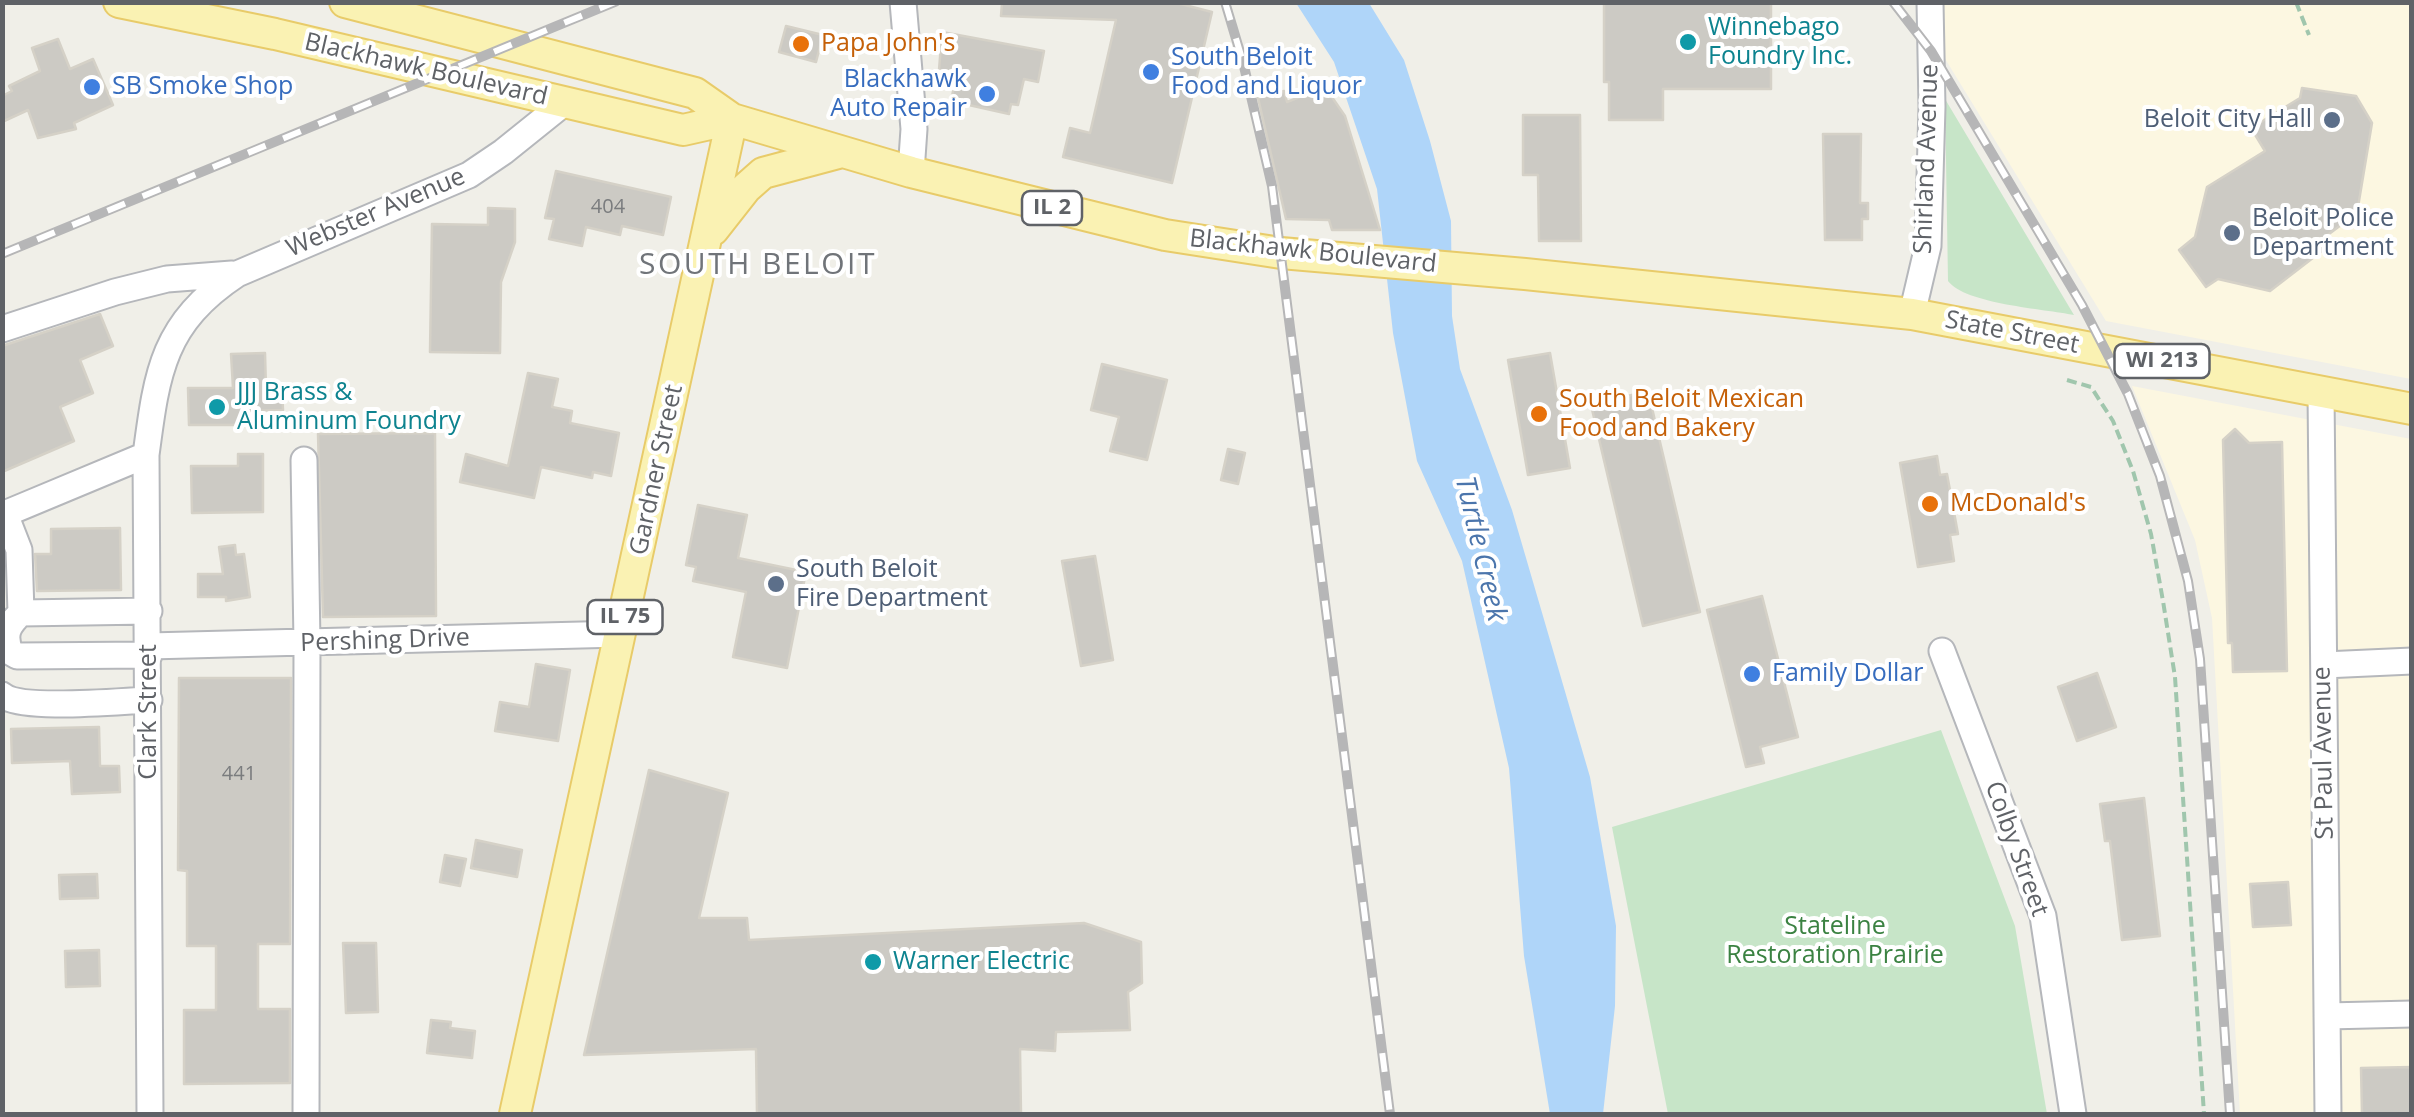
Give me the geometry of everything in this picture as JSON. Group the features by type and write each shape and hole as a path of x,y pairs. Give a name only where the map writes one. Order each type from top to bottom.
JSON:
{"main road":[{"name":"Blackhawk Boulevard","path":"119,2 294,38 683,130 732,119"},
{"name":"Blackhawk Boulevard","path":"345,2 695,92 732,119 911,172 1164,235 1281,254 1788,300"},
{"name":"Gardner Street","path":"515,1114 732,119"},
{"path":"708,236 763,173 841,152"},
{"name":"State Street","path":"1788,300 1912,314 2412,409"}],"street":[{"path":"903,2 914,129 911,172"},
{"name":"Shirland Avenue","path":"1912,314 1928,246 1930,2"},
{"name":"Webster Avenue","path":"186,317 209,292 237,274 469,175 564,103"},
{"path":"2,329 168,279 237,274"},
{"name":"Clark Street","path":"150,1114 146,455 158,376 186,317"},
{"name":"St Paul Avenue","path":"2321,392 2328,1114"},
{"path":"6,656 8,627 21,613 19,550 4,514 146,455"},
{"path":"304,460 306,1114"},
{"path":"21,613 149,612"},
{"name":"Pershing Drive","path":"6,656 621,634"},
{"name":"Colby Street","path":"1942,650 2043,916 2073,1114"},
{"path":"2324,665 2412,661"},
{"path":"2,695 9,700 40,703 150,700"},
{"path":"2327,1016 2412,1014"}],"path":[{"path":"2296,2 2308,35"},
{"path":"2068,380 2092,388 2113,421 2133,472 2164,601 2175,678 2204,1114"}],"shaded area":[{"path":"1944,3 2411,3 2411,379 2106,321 1944,57"},
{"path":"2132,386 2411,439 2411,1114 2240,1114 2212,618 2195,540"}],"green space":[{"path":"1945,99 2074,315 1988,300 1957,289 1948,281"},
{"name":"Stateline Restoration Prairie","path":"1941,730 2015,926 2047,1114 1668,1114 1612,827"}],"water":[{"name":"Turtle Creek","path":"1296,3 1369,3 1404,60 1430,141 1451,221 1452,316 1460,369 1512,510 1590,777 1616,926 1615,1006 1603,1114 1550,1114 1524,956 1509,768 1462,561 1417,461 1393,333 1377,189 1334,62"}],"building":[{"name":"South Beloit Food and Liquor","path":"1002,2 1173,2 1212,12 1172,183 1063,157 1070,128 1090,133 1116,20 1001,16"},
{"name":"Winnebago Foundry Inc.","path":"1604,2 1771,2 1771,89 1663,89 1663,120 1609,120 1609,82 1604,82"},
{"name":"Papa John's","path":"786,26 823,35 816,62 779,52"},
{"path":"942,32 1044,51 1038,82 1024,79 1018,105 1011,104 1009,114 951,101 957,72 939,70"},
{"path":"58,39 70,69 93,59 113,105 74,123 76,129 38,138 28,110 2,122 2,96 12,91 9,86 40,71 32,48"},
{"path":"1325,87 1345,116 1380,230 1332,230 1329,220 1286,219 1258,98 1284,91 1287,102"},
{"path":"2302,88 2356,96 2372,123 2357,213 2325,237 2331,244 2270,291 2218,279 2206,287 2179,250 2195,237 2207,187 2265,151 2251,128 2300,98"},
{"path":"1523,115 1580,115 1581,241 1539,241 1538,175 1523,175"},
{"path":"1823,134 1861,134 1860,203 1868,203 1868,219 1862,219 1862,240 1825,240"},
{"path":"556,171 671,197 663,235 622,226 620,235 586,227 582,246 549,239 554,219 545,218"},
{"path":"488,208 515,209 515,242 501,282 500,353 430,352 432,224 488,225"},
{"path":"100,314 113,346 80,360 93,393 60,407 74,441 2,472 2,346"},
{"path":"265,353 266,388 282,388 283,410 245,411 245,425 189,425 188,388 233,388 231,354"},
{"name":"South Beloit Mexican Food and Bakery","path":"1550,353 1570,468 1528,475 1508,360"},
{"path":"1102,364 1167,380 1147,460 1110,451 1119,417 1091,410"},
{"path":"528,373 558,379 552,407 572,411 570,423 619,433 611,476 593,472 592,478 541,467 534,498 460,482 466,454 508,466"},
{"path":"1648,391 1700,612 1643,626 1591,405"},
{"path":"2235,429 2249,443 2282,442 2287,671 2233,672 2232,643 2228,643 2223,440"},
{"path":"435,433 436,616 323,617 318,434"},
{"path":"1228,449 1245,453 1238,484 1221,480"},
{"path":"238,454 263,454 263,512 192,513 191,466 238,466"},
{"name":"McDonald's","path":"1937,456 1940,475 1947,474 1958,534 1950,535 1954,561 1918,567 1900,463"},
{"name":"South Beloit Fire Department","path":"698,505 747,515 738,558 806,572 787,668 733,657 746,592 693,581 696,567 686,565"},
{"path":"120,528 121,590 37,591 35,554 51,554 51,529"},
{"path":"235,545 236,555 244,554 250,597 226,601 226,597 198,597 198,574 223,574 219,547"},
{"path":"1095,556 1113,660 1081,666 1062,561"},
{"name":"Family Dollar","path":"1762,596 1798,737 1760,747 1764,763 1746,767 1707,610"},
{"path":"536,664 570,670 558,741 495,731 500,702 529,707"},
{"path":"2097,673 2116,727 2077,741 2058,687"},
{"path":"179,678 291,678 290,944 258,944 258,1009 290,1009 290,1083 184,1084 184,1010 216,1010 216,946 187,946 187,871 178,870"},
{"path":"99,727 100,766 119,766 120,792 72,794 70,761 12,763 11,729"},
{"name":"Warner Electric","path":"649,770 728,793 699,918 747,918 749,940 1084,923 1141,942 1142,983 1128,992 1130,1030 1056,1032 1055,1051 1020,1049 1021,1114 757,1114 756,1049 584,1055"},
{"path":"2144,798 2160,936 2122,940 2110,841 2105,841 2100,804"},
{"path":"476,840 522,850 517,877 471,868"},
{"path":"445,855 466,859 460,886 440,882"},
{"path":"97,874 98,898 60,899 59,875"},
{"path":"2288,882 2291,925 2253,927 2250,884"},
{"path":"343,943 376,943 378,1012 346,1013"},
{"path":"99,950 100,986 66,987 65,951"},
{"path":"431,1020 451,1022 450,1028 475,1031 472,1058 427,1053"},
{"path":"2412,1067 2412,1114 2362,1114 2361,1068"}],"railway":[{"path":"2,254 615,2"},
{"path":"1225,2 1272,186 1390,1114"},
{"path":"1893,2 1931,51 2082,305 2128,394 2160,476 2188,581 2200,659 2230,1114"}],"place":[{"name":"Winnebago Foundry Inc.","path":"1688,42"},
{"name":"Papa John's","path":"801,44"},
{"name":"South Beloit Food and Liquor","path":"1151,72"},
{"name":"SB Smoke Shop","path":"92,87"},
{"name":"Blackhawk Auto Repair","path":"987,94"},
{"name":"Beloit City Hall","path":"2332,120"},
{"name":"Beloit Police Department","path":"2232,233"},
{"name":"JJJ Brass & Aluminum Foundry","path":"217,407"},
{"name":"South Beloit Mexican Food and Bakery","path":"1539,414"},
{"name":"McDonald's","path":"1930,504"},
{"name":"South Beloit Fire Department","path":"776,584"},
{"name":"Family Dollar","path":"1752,674"},
{"name":"Warner Electric","path":"873,962"}],"district":[{"name":"SOUTH BELOIT","path":"758,265"}]}
